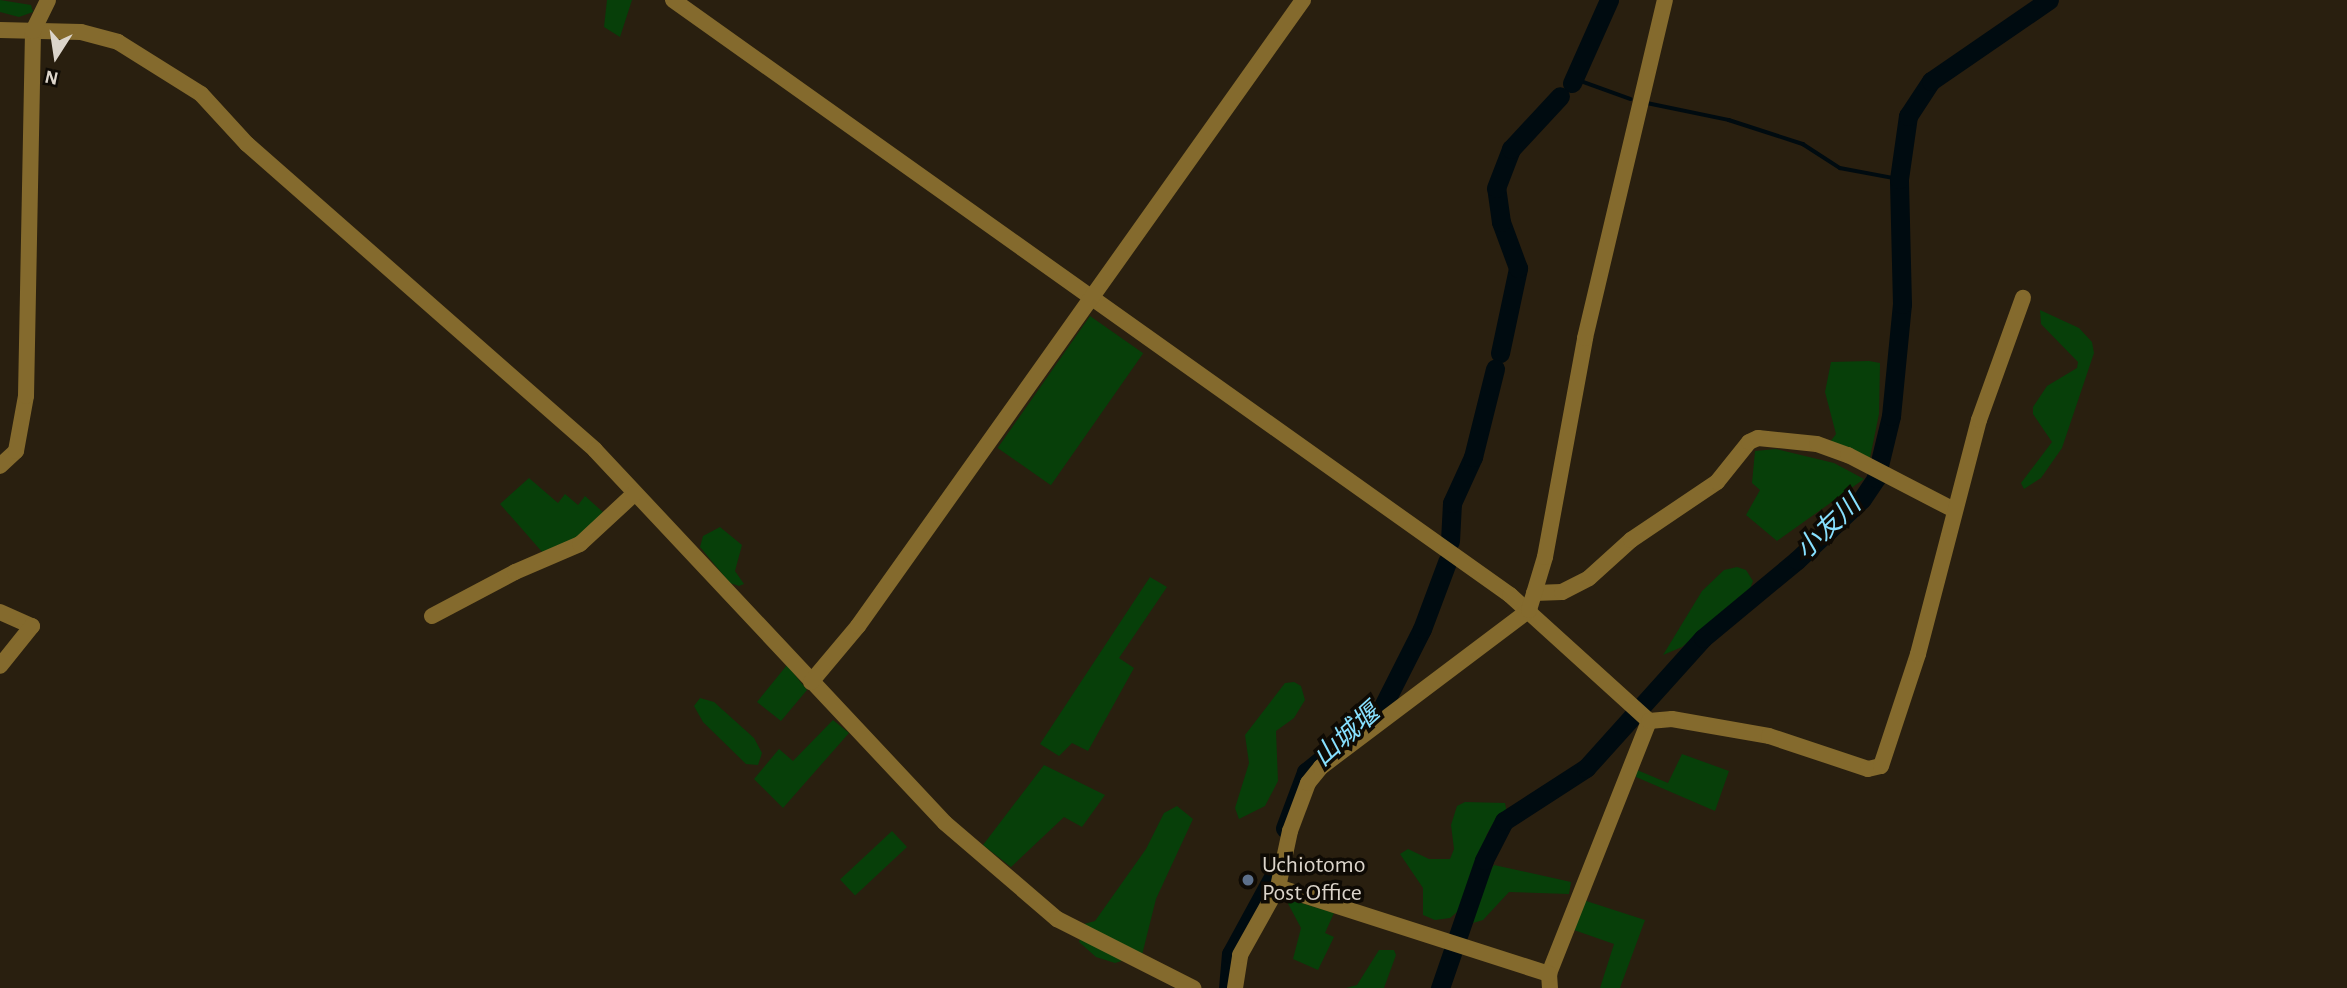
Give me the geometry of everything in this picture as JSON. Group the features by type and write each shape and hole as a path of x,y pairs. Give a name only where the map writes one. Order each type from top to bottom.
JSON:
{"street":[{"path":"0,466 16,451 26,396 33,31 48,0"},
{"path":"673,0 1529,610 1649,721 1672,719 1769,736 1868,769 1881,766 1918,654 1979,420 2023,298"},
{"path":"810,682 858,626 1090,295 1303,0"},
{"path":"1235,988 1240,955 1278,887 1300,799 1321,767 1529,610 1545,557 1585,338 1665,0"},
{"path":"0,30 81,32 118,42 201,94 247,144 595,450 634,494 757,619 810,682 945,822 1057,919 1193,988"},
{"path":"1534,593 1562,592 1589,578 1631,540 1717,482 1749,442 1758,438 1817,444 1848,455 1954,510"},
{"path":"432,616 515,572 580,544 634,494"},
{"path":"0,612 32,626 0,666"},
{"path":"1278,887 1483,954 1499,954 1550,981 1649,721"}],"green space":[{"path":"0,0 31,5 33,12 19,17 0,12"},
{"path":"607,0 632,0 620,37 604,27"},
{"path":"2040,310 2079,328 2092,342 2094,353 2062,448 2041,478 2024,489 2021,483 2052,442 2033,414 2033,407 2047,386 2077,368 2078,362 2041,324"},
{"path":"1090,316 1143,353 1051,485 998,448"},
{"path":"1831,362 1880,363 1879,414 1870,458 1830,442 1836,434 1825,392"},
{"path":"1776,449 1834,463 1864,479 1777,541 1746,515 1760,490 1752,483 1755,451"},
{"path":"529,478 558,503 565,494 578,505 585,496 604,513 580,536 543,553 500,504"},
{"path":"720,527 742,545 735,571 744,584 739,586 730,583 700,547 703,536"},
{"path":"1737,567 1746,570 1753,581 1750,589 1682,647 1663,655 1702,591 1724,570"},
{"path":"1150,577 1167,587 1119,658 1134,668 1088,751 1072,743 1059,756 1040,744"},
{"path":"787,665 807,690 781,721 757,702"},
{"path":"1294,682 1301,686 1305,700 1294,718 1276,731 1278,781 1265,806 1239,819 1235,808 1249,763 1245,735 1285,683"},
{"path":"700,698 714,702 754,738 762,753 758,765 746,764 703,722 694,706"},
{"path":"833,720 849,733 783,808 754,779 779,749 793,761"},
{"path":"1682,754 1729,771 1715,811 1636,777 1637,770 1668,783"},
{"path":"1044,765 1105,795 1082,827 1064,817 1011,867 983,845"},
{"path":"1465,802 1505,803 1507,813 1497,817 1487,834 1463,907 1450,918 1435,920 1423,915 1423,888 1400,854 1408,849 1429,859 1450,859 1454,849 1451,825 1457,806"},
{"path":"1177,806 1193,819 1156,899 1142,955 1115,963 1096,957 1079,942 1084,924 1095,921 1146,849 1164,813"},
{"path":"892,831 907,847 855,896 840,879"},
{"path":"1494,865 1571,882 1569,894 1509,892 1483,920 1473,923 1482,882"},
{"path":"1285,898 1334,913 1325,933 1334,937 1318,970 1293,959 1301,928"},
{"path":"1580,899 1645,920 1620,988 1600,988 1614,944 1571,929"},
{"path":"1379,950 1394,950 1396,955 1384,988 1346,988 1357,985"}],"waterway":[{"name":"山城堰","path":"1572,83 1609,0"},
{"name":"小友川","path":"1440,988 1484,860 1504,821 1586,768 1703,638 1797,560 1862,499 1876,478 1891,416 1902,304 1899,179 1908,116 1931,81 2049,0"},
{"path":"1575,79 1631,99"},
{"name":"山城堰","path":"1500,353 1518,268 1501,222 1496,188 1511,149 1560,96"},
{"path":"1647,103 1729,120 1803,144 1840,168 1899,179"},
{"name":"山城堰","path":"1450,541 1452,503 1473,457 1495,369"},
{"name":"山城堰","path":"1285,828 1306,772 1380,712 1422,629 1447,562"},
{"name":"山城堰","path":"1228,988 1231,954 1274,875"}],"place":[{"name":"Uchiotomo Post Office","path":"1248,880"}]}
